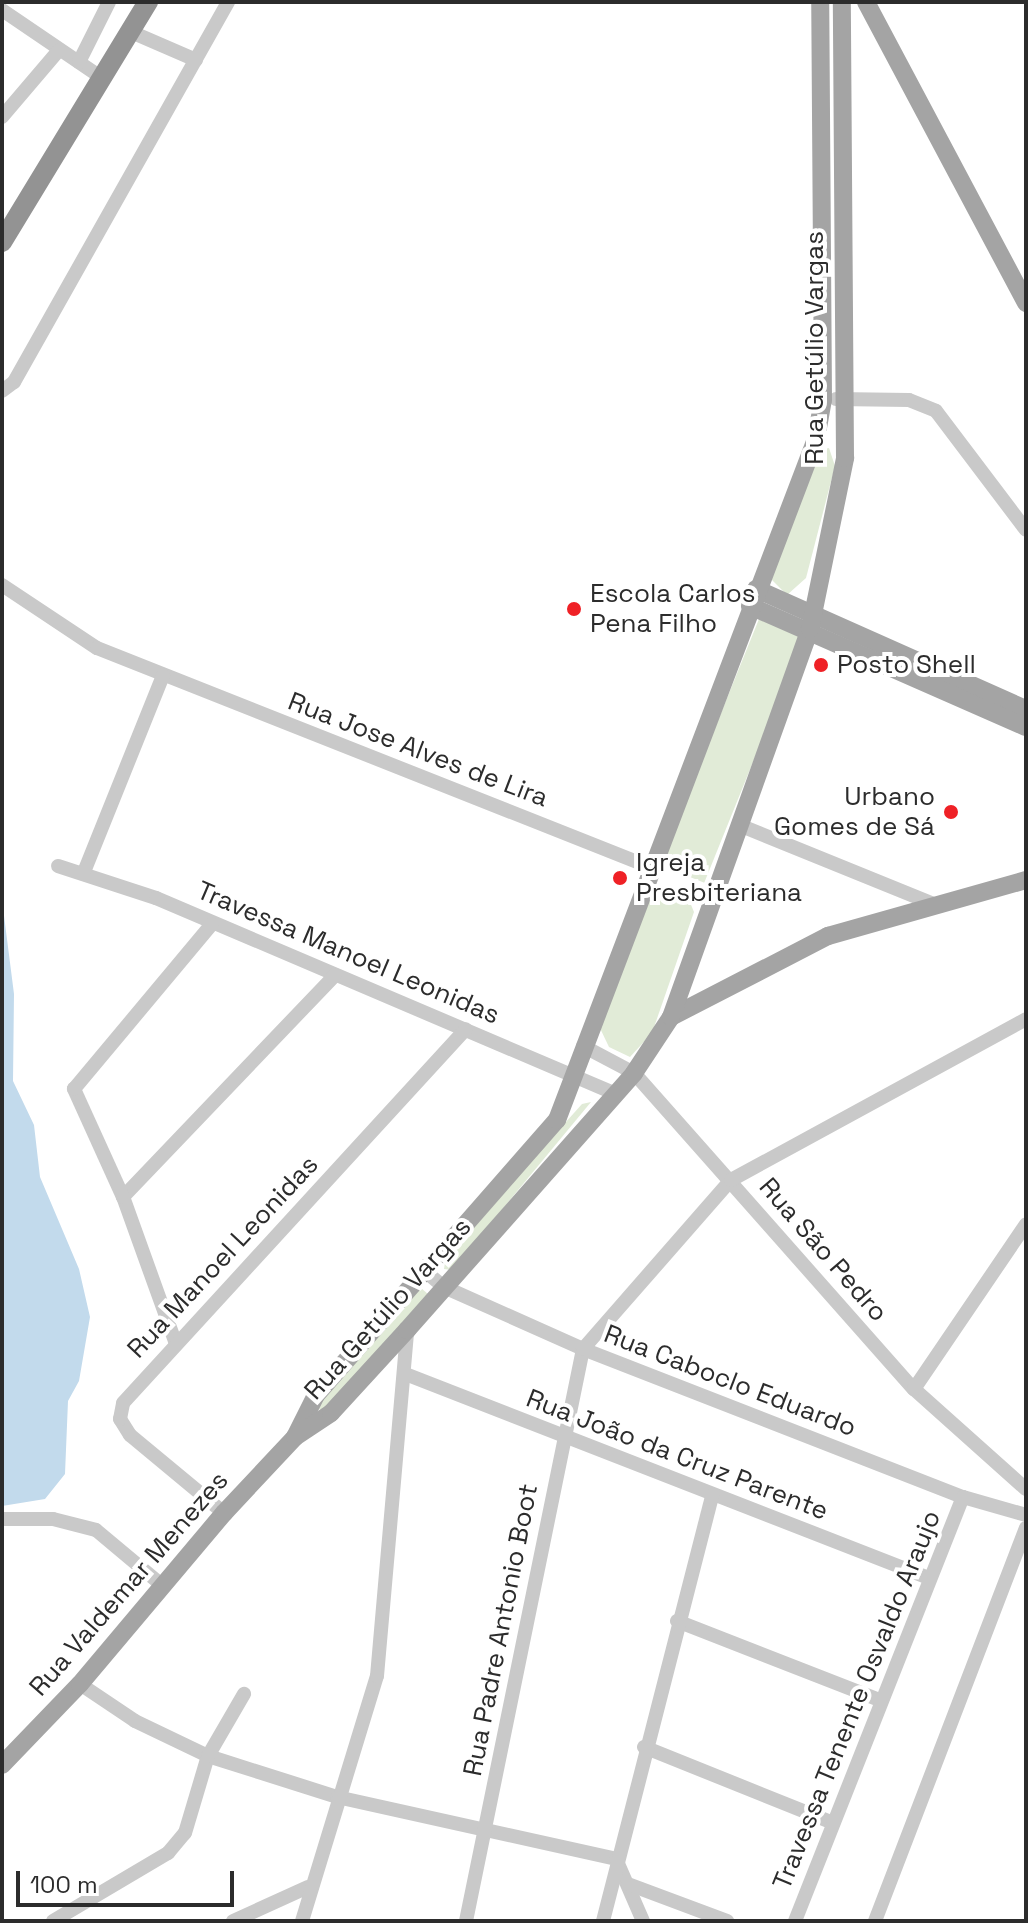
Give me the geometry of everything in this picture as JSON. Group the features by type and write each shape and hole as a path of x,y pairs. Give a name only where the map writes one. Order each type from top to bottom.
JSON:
{"highway":[{"path":"2,242 99,76 148,2"}],"main road":[{"name":"Rua Getúlio Vargas","path":"295,1437 316,1395 553,1128 655,869 753,598 816,439 823,400 820,2"},
{"name":"Rua Getúlio Vargas","path":"295,1437 331,1413 407,1330 634,1073 671,1017 813,620 845,458 841,319 842,2"},
{"path":"866,2 1026,303"},
{"path":"822,272 842,273"},
{"path":"822,316 841,319"},
{"path":"753,598 813,620 1026,727"},
{"path":"927,677 1026,709"},
{"path":"671,1017 807,945 934,904 1026,880"},
{"name":"Rua Valdemar Menezes","path":"2,1765 80,1684 224,1513 295,1437"}],"street":[{"path":"79,62 109,2"},
{"path":"2,391 14,382 228,2"},
{"path":"2,10 99,76"},
{"path":"129,31 196,60"},
{"path":"2,117 59,50"},
{"path":"823,400 909,400 936,411 1026,530"},
{"name":"Rua Jose Alves de Lira","path":"2,585 74,636 163,675 655,869"},
{"path":"84,872 163,675"},
{"path":"739,825 934,904"},
{"name":"Travessa Manoel Leonidas","path":"58,866 84,872 573,1071 616,1094"},
{"path":"176,1344 123,1197 79,1112 77,1081 212,924"},
{"path":"123,1197 335,975"},
{"path":"583,1349 731,1180 1026,1019"},
{"name":"Rua Manoel Leonidas","path":"224,1513 147,1453 120,1419 128,1394 466,1029"},
{"name":"Rua São Pedro","path":"583,1046 634,1073 914,1389 1026,1489"},
{"path":"914,1389 1026,1224"},
{"name":"Rua Caboclo Eduardo","path":"426,1272 444,1287 583,1349 963,1497 1026,1515"},
{"path":"302,1920 308,1887 377,1676 408,1375 407,1330"},
{"name":"Rua Padre Antonio Boot","path":"466,1921 583,1349"},
{"name":"Rua João da Cruz Parente","path":"408,1375 563,1438 929,1578"},
{"path":"603,1921 644,1747 712,1496"},
{"name":"Travessa Tenente Osvaldo Araujo","path":"795,1921 963,1497"},
{"path":"2,1519 53,1519 96,1530 163,1586"},
{"path":"875,1921 1026,1528"},
{"path":"677,1621 880,1700"},
{"path":"80,1684 135,1721 208,1756 337,1797 616,1859"},
{"path":"53,1921 168,1853 185,1833 208,1756 244,1694"},
{"path":"644,1747 833,1823"},
{"path":"616,1859 643,1921"},
{"path":"628,1884 727,1921"},
{"path":"233,1921 308,1887"}],"green space":[{"path":"829,448 835,466 806,578 787,595 770,578 819,450"},
{"path":"759,619 804,637 704,883 660,865"},
{"path":"662,887 687,895 694,912 652,1033 630,1057 609,1047 598,1024 653,893"},
{"path":"591,1102 452,1270 444,1269 446,1256 582,1104"},
{"path":"421,1288 428,1294 327,1412 319,1409 317,1404"}],"water":[{"path":"2,900 14,994 13,1081 34,1125 40,1177 79,1269 90,1317 79,1381 68,1401 65,1474 45,1499 2,1506"}],"place":[{"name":"Escola Carlos Pena Filho","path":"574,609"},
{"name":"Posto Shell","path":"821,665"},
{"name":"Urbano Gomes de Sá","path":"951,812"},
{"name":"Igreja Presbiteriana","path":"620,878"}]}
